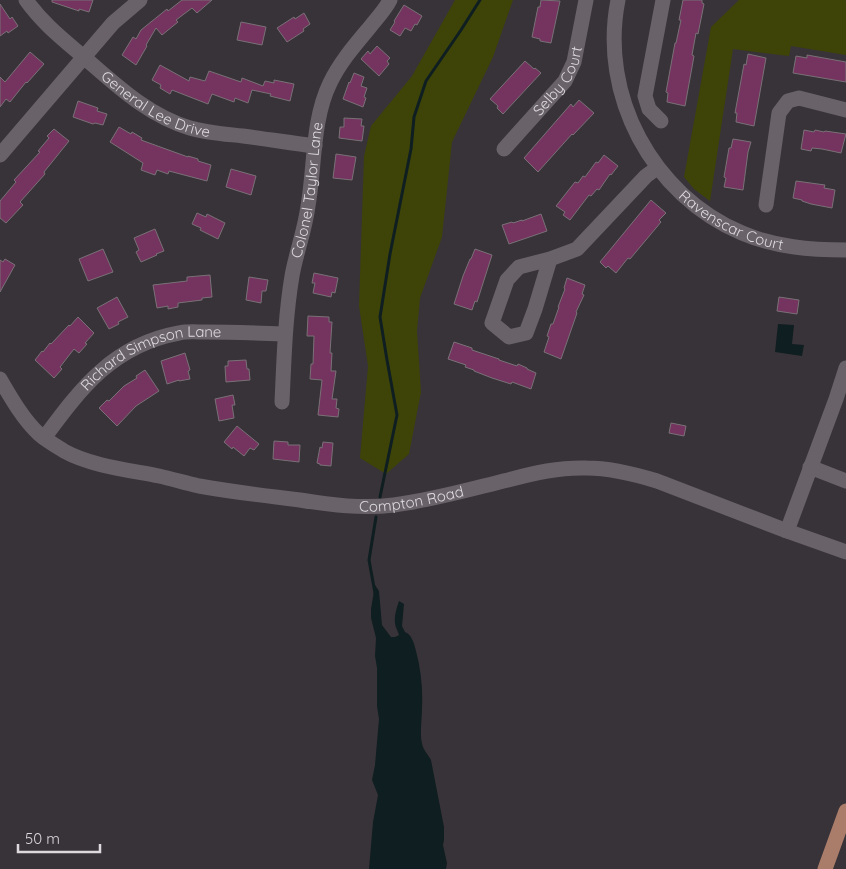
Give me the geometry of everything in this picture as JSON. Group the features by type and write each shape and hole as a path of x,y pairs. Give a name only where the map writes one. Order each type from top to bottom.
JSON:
{"main road":[{"path":"826,869 846,811"}],"street":[{"name":"General Lee Drive","path":"26,0 44,23 63,41 144,106 158,115 176,123 209,132 315,146"},
{"path":"0,156 113,23 140,0"},
{"name":"Colonel Taylor Lane","path":"282,402 285,334 292,274 308,207 315,146 322,107 329,84 339,65 390,0"},
{"name":"Selby Court","path":"504,149 565,81 574,62 586,0"},
{"name":"Ravenscar Court","path":"618,0 614,52 618,82 628,116 657,168 693,203 717,220 743,234 769,243 794,248 846,250"},
{"path":"661,122 649,109 645,96 663,0"},
{"path":"766,205 779,113 788,101 799,98 846,110"},
{"path":"550,259 526,333 509,337 492,323 507,280 520,266 550,259 577,249 646,176 657,168"},
{"name":"Richard Simpson Lane","path":"44,438 69,405 94,377 117,357 144,342 180,332 285,334"},
{"path":"787,531 846,368"},
{"name":"Compton Road","path":"0,379 27,420 44,438 66,452 82,459 127,471 159,476 197,486 332,505 366,507 395,505 434,498 555,470 572,468 601,469 657,481 846,552"},
{"path":"810,468 846,480"}],"green space":[{"path":"455,0 513,0 493,57 452,142 442,237 420,298 417,331 421,392 409,454 386,474 360,458 368,366 359,306 364,156 371,126 412,76"},
{"path":"739,0 845,0 846,55 791,46 789,56 733,49 710,201 694,189 684,177 711,27"}],"shaded area":[{"path":"778,324 794,325 792,344 804,345 802,356 775,352"},
{"path":"375,585 379,591 382,625 391,637 399,635 395,624 395,615 399,601 404,604 402,626 411,637 416,651 422,687 421,738 431,760 444,827 443,845 447,863 446,869 369,869 373,822 378,795 372,780 379,719 375,656 376,638 371,618"}],"building":[{"path":"52,0 93,0 89,12 79,9 79,11 52,2"},
{"path":"182,0 212,0 197,13 192,8 176,20 178,22 162,35 156,28 136,65 122,55 133,37 136,39 141,30 167,9 168,11"},
{"path":"541,0 560,1 551,43 532,37"},
{"path":"683,0 702,0 704,4 698,34 696,33 685,106 667,102 668,93 666,92 681,20 679,20"},
{"path":"0,4 10,19 12,17 18,26 0,36"},
{"path":"404,5 422,16 411,31 405,28 400,36 390,30"},
{"path":"304,13 310,24 303,29 304,31 287,42 277,28"},
{"path":"241,22 266,27 262,45 237,40"},
{"path":"377,46 390,58 387,61 389,64 379,76 361,59 368,51 370,54"},
{"path":"30,52 44,64 10,102 6,99 0,107 0,77 5,82"},
{"path":"748,54 766,58 754,126 736,122 737,113 735,113 744,64 746,65"},
{"path":"807,55 846,62 846,82 793,73 796,56 807,58"},
{"path":"525,61 541,73 503,114 490,99"},
{"path":"160,65 189,81 190,77 205,81 209,71 241,82 242,78 263,86 265,81 274,83 274,80 294,84 290,101 252,90 248,103 235,98 234,102 212,94 208,104 172,90 170,94 160,88 161,85 152,80"},
{"path":"354,73 364,77 361,86 367,88 363,107 343,99"},
{"path":"579,100 594,113 538,172 524,158 571,104 573,107"},
{"path":"78,101 98,108 97,111 107,114 103,125 93,124 73,117"},
{"path":"344,118 362,119 361,126 364,126 362,141 339,138 340,127 344,127"},
{"path":"119,127 131,134 132,132 142,138 141,140 211,165 207,181 169,171 168,174 157,170 155,175 141,170 143,163 110,142"},
{"path":"54,129 69,141 44,172 45,174 20,202 23,205 6,223 0,218 0,201 16,182 14,180 40,152 38,151 49,138 47,136"},
{"path":"804,130 846,134 841,153 812,148 811,151 801,149"},
{"path":"733,139 751,142 743,190 724,187 729,148 731,148"},
{"path":"336,154 356,157 352,180 333,178"},
{"path":"604,155 618,166 599,190 597,189 591,196 589,195 570,220 563,215 565,212 556,206 575,182 578,183 583,176 585,177"},
{"path":"231,169 256,176 251,195 226,187"},
{"path":"796,181 825,185 824,188 835,190 832,208 793,198"},
{"path":"651,200 666,213 659,220 661,222 616,273 608,266 606,268 600,262"},
{"path":"197,213 206,217 207,214 225,223 218,239 192,224"},
{"path":"541,214 547,231 509,244 502,225 522,221"},
{"path":"155,229 164,251 141,262 136,252 139,250 134,238"},
{"path":"103,249 113,272 88,281 79,259"},
{"path":"475,249 492,255 477,302 475,301 472,310 454,304 463,276"},
{"path":"5,259 15,265 0,292 0,260 3,262"},
{"path":"314,273 338,278 335,293 332,292 331,297 313,293"},
{"path":"210,275 212,297 178,303 178,307 168,309 168,306 157,308 153,285 187,281 187,277"},
{"path":"249,277 268,280 266,291 262,291 261,303 246,300"},
{"path":"567,278 585,285 582,294 584,295 576,312 561,359 544,352 549,337 547,336 559,307"},
{"path":"117,297 128,317 109,329 97,308"},
{"path":"779,297 799,300 797,314 777,311"},
{"path":"308,316 329,317 329,322 332,322 331,371 336,371 332,399 337,399 338,417 318,415 322,380 310,379 311,364 313,364 314,336 307,336"},
{"path":"78,317 94,333 79,353 74,349 54,378 35,360"},
{"path":"454,342 499,360 517,366 518,364 536,373 531,389 512,382 511,384 492,378 465,367 466,365 448,359"},
{"path":"185,353 190,370 188,371 190,379 167,384 161,361"},
{"path":"246,360 250,380 226,382 225,366 228,366 228,361"},
{"path":"145,370 159,391 136,406 117,426 99,408"},
{"path":"233,395 235,405 232,405 234,418 219,421 215,399"},
{"path":"671,423 686,426 684,436 669,433"},
{"path":"237,426 259,444 254,450 250,448 244,456 224,442"},
{"path":"274,441 288,442 288,445 300,445 299,462 273,459"},
{"path":"323,442 333,443 331,466 317,463 320,447 322,448"}],"waterway":[{"path":"380,497 397,415 380,317 390,254 411,149 414,117 426,81 480,0"},
{"path":"375,593 369,560 376,517"}]}
